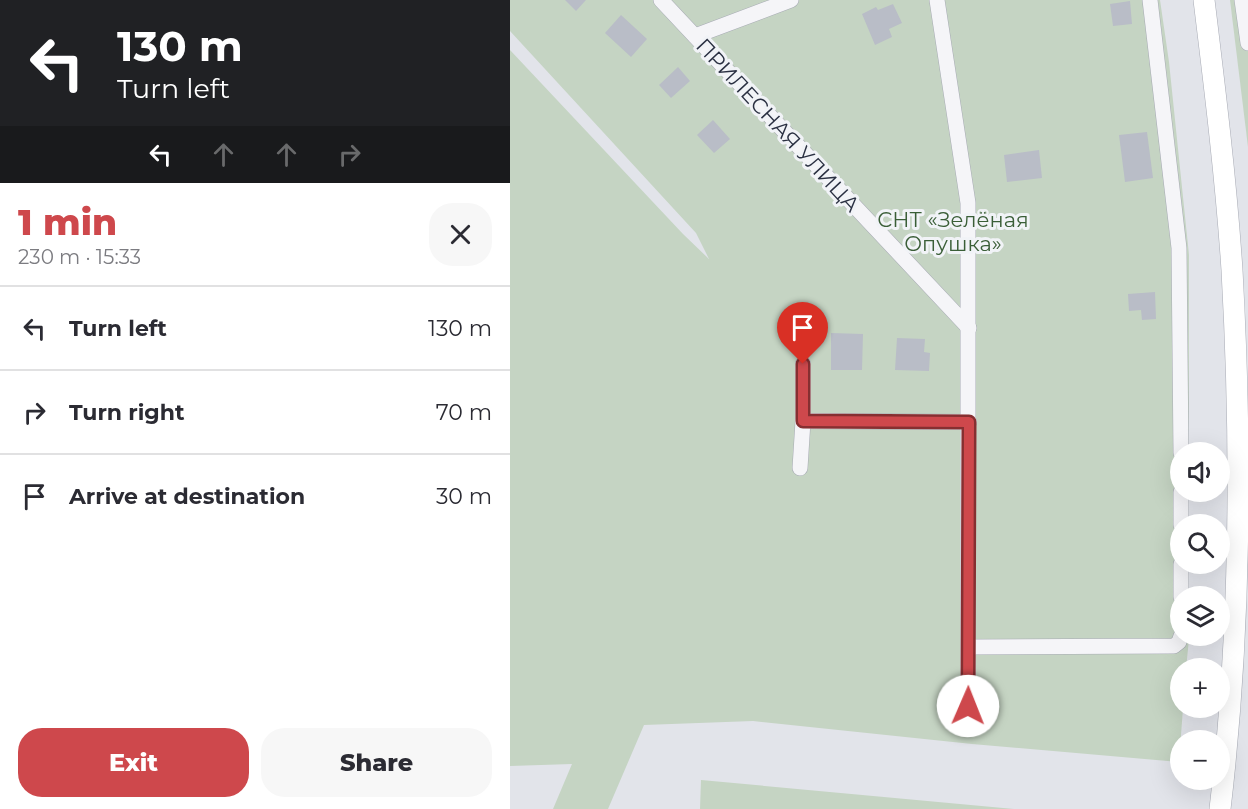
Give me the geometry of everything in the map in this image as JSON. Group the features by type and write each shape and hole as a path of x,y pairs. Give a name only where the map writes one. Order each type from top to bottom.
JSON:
{"street":[{"name":"ПРИЛЕСНАЯ УЛИЦА","path":"661,0 969,328"},
{"path":"695,36 791,0"},
{"path":"937,0 968,203 968,726"},
{"path":"1150,0 1179,248 1182,314 1181,442"},
{"path":"1204,0 1232,270 1238,475 1235,624 1220,809"},
{"path":"1242,0 1248,43"},
{"path":"800,468 803,364"},
{"path":"803,421 969,422"},
{"path":"969,647 1174,646"}],"green space":[{"name":"СНТ «Зелёная Опушка»","path":"510,0 1160,0 1169,62 1189,255 1189,442 1170,442 1170,502 1189,502 1189,514 1170,514 1170,574 1189,574 1189,586 1170,586 1170,646 1188,646 1187,658 1170,658 1170,718 1182,718 1181,730 1170,730 1170,761 972,744 753,721 644,725 608,809 553,809 572,764 510,766 510,50 709,259 696,233 510,31"},
{"path":"1230,0 1248,0 1248,147"},
{"path":"701,780 1014,809 700,809"}],"building":[{"path":"565,0 586,0 576,11"},
{"path":"1130,1 1132,24 1113,26 1110,4"},
{"path":"893,4 902,23 889,29 892,37 875,45 862,14 876,7 878,10"},
{"path":"621,15 647,39 631,57 605,33"},
{"path":"678,67 690,81 671,98 659,85"},
{"path":"713,120 730,139 714,153 697,135"},
{"path":"1147,132 1153,178 1125,182 1119,135"},
{"path":"1039,150 1042,178 1007,182 1004,155"},
{"path":"1155,292 1156,319 1142,320 1141,310 1129,311 1128,294"},
{"path":"831,333 863,334 862,370 831,370"},
{"path":"897,338 925,339 924,352 930,353 929,371 895,370"}],"route":[{"path":"803,364 803,421 969,422 968,706"}]}
